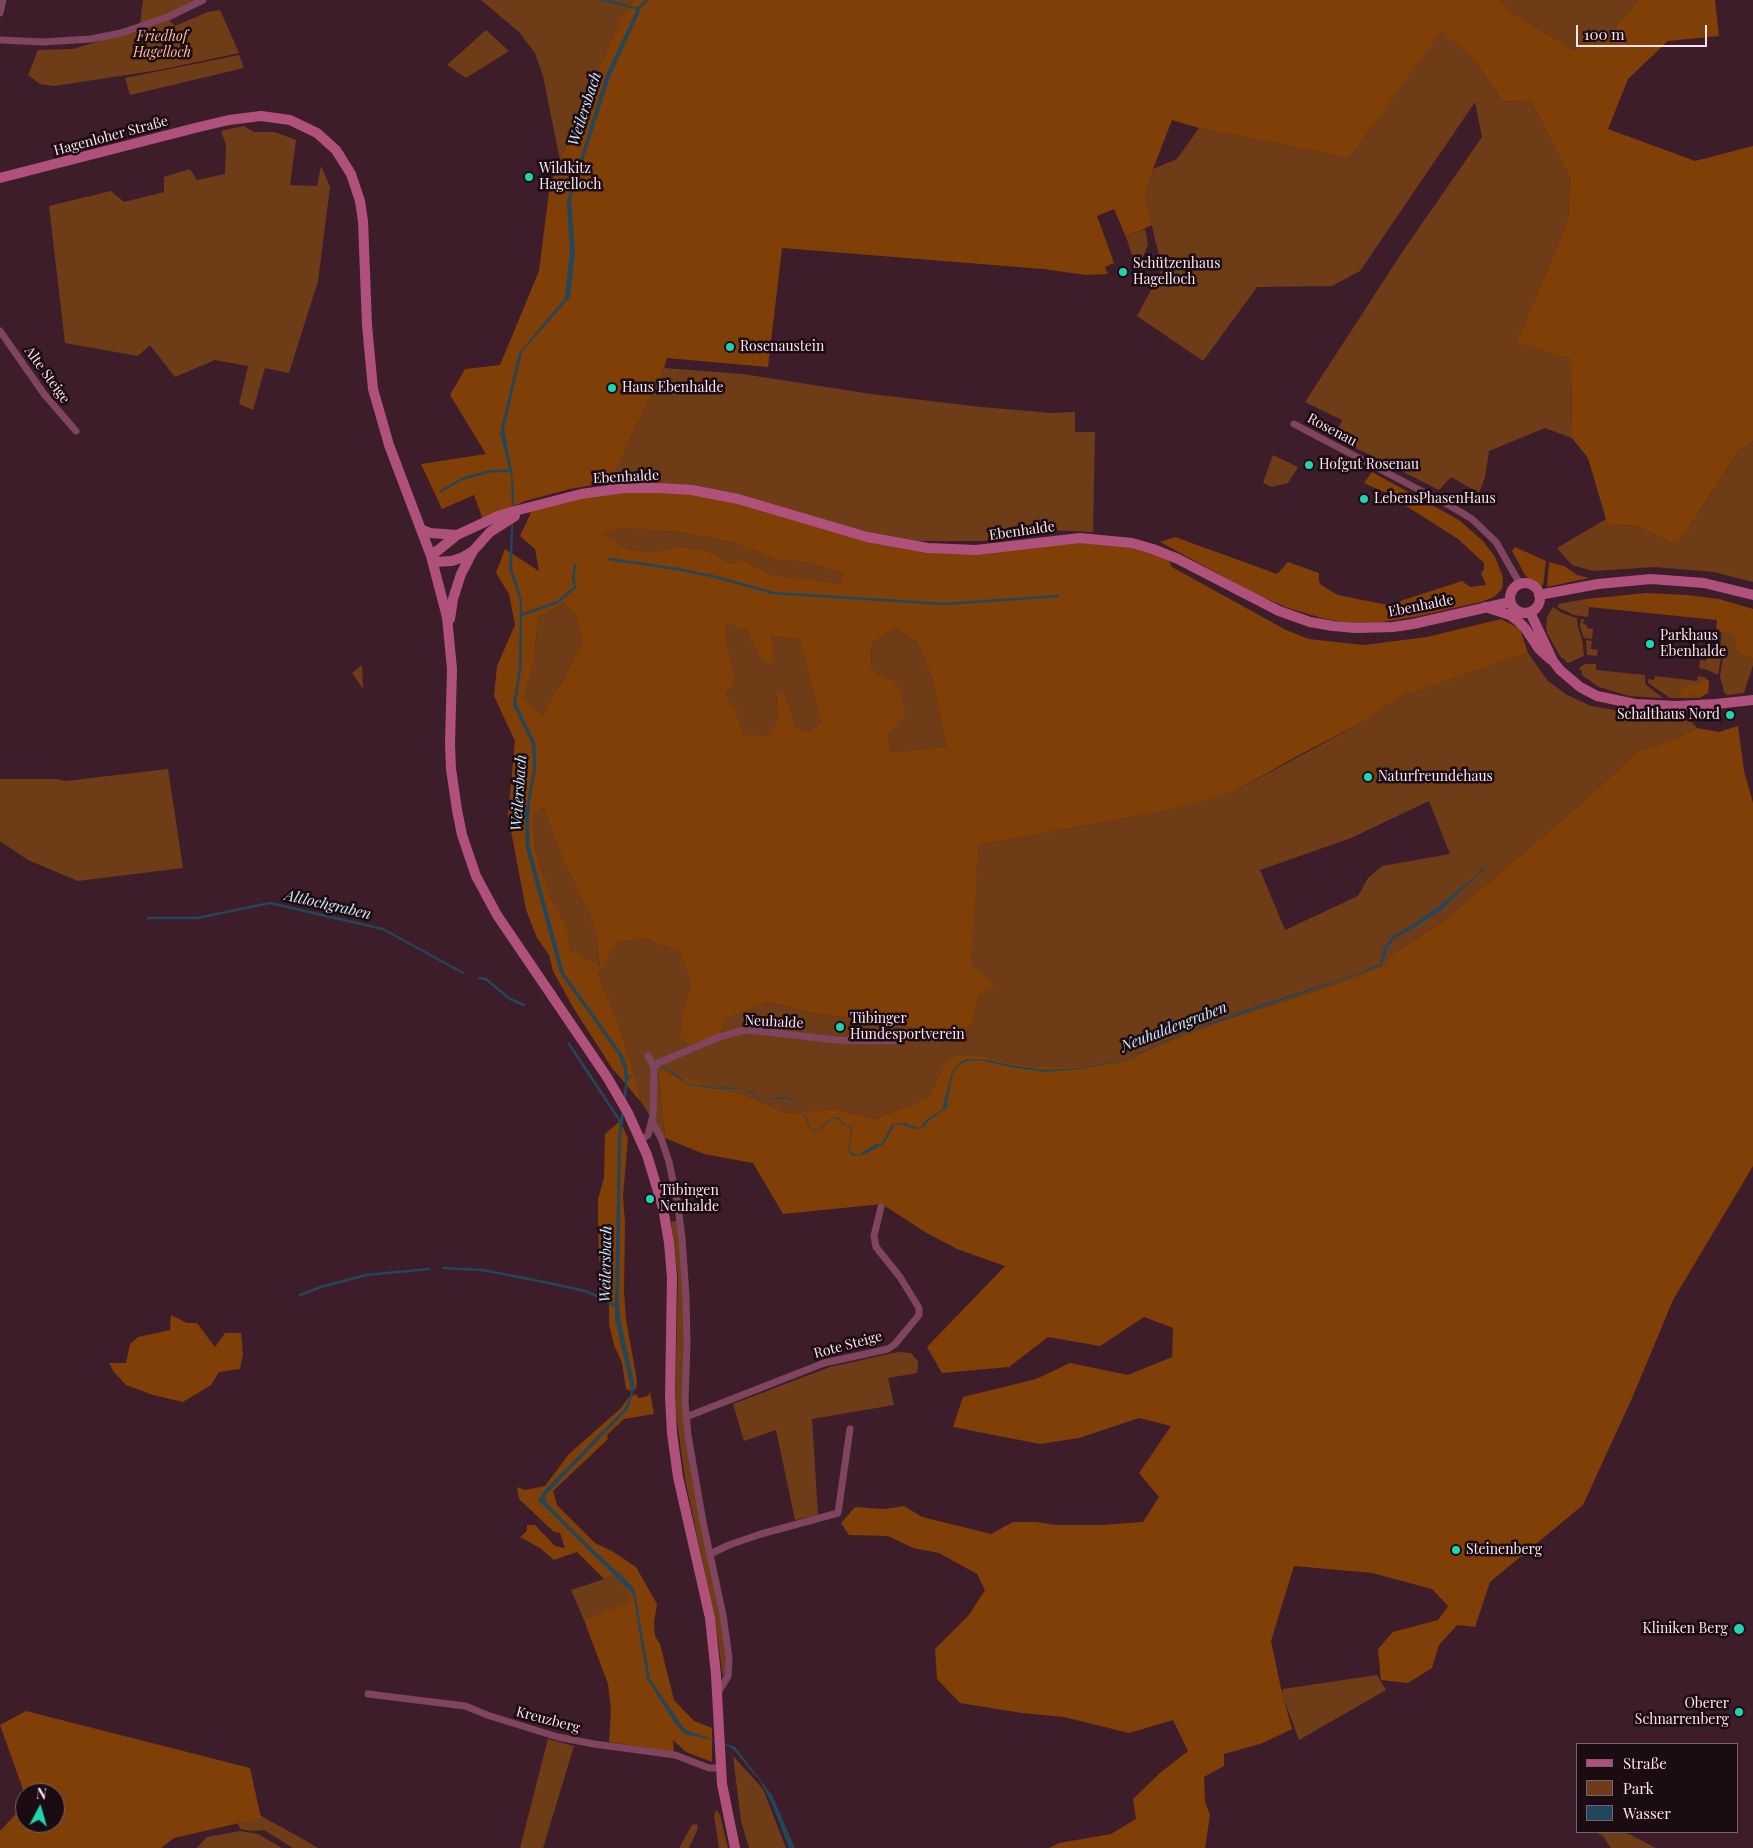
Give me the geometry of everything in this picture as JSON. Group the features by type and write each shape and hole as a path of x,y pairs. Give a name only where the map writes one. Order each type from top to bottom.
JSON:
{"street":[{"path":"0,13 3,0"},
{"path":"0,40 43,42 91,40 131,30 168,17 203,0"},
{"name":"Hagenloher Straße","path":"0,178 251,116 270,116 298,123 318,133 330,144 342,158 351,174 360,201 363,220 367,326 374,389 389,445 432,559 444,598 449,628"},
{"name":"Alte Steige","path":"0,330 35,381 76,432"},
{"name":"Rosenau","path":"1294,424 1472,519 1496,542 1520,584"},
{"name":"Ebenhalde","path":"432,559 457,535 498,516 554,500 595,491 633,488 677,489 738,499 867,537 896,544 928,548 976,550 1080,538 1132,543 1178,559 1279,611 1310,622 1334,626 1356,628 1393,627 1510,602"},
{"name":"Ebenhalde","path":"432,559 452,561 473,550 490,532 526,509"},
{"path":"421,528 430,533 457,535"},
{"path":"473,550 463,568 455,590 449,628 452,669 450,744 458,816 467,850 481,887 500,921 607,1077 640,1137 658,1190 669,1243 672,1289 670,1397 672,1433 678,1477 707,1599 718,1693 721,1768 727,1812 735,1848"},
{"path":"1540,595 1598,584 1651,579 1704,583 1753,594"},
{"path":"1520,584 1532,585 1540,595 1537,607 1530,612 1525,613 1516,610 1510,602 1511,592 1520,584"},
{"path":"1484,607 1510,615 1518,621 1539,649 1553,661 1566,677 1598,696 1635,704 1677,706 1753,700"},
{"path":"1530,612 1553,661"},
{"name":"Neuhalde","path":"654,1067 658,1063 719,1037 750,1030 836,1040 900,1041"},
{"path":"640,1137 648,1135 652,1122 654,1067 648,1056"},
{"path":"652,1122 661,1138 675,1186 684,1257 687,1344 686,1417 690,1453 730,1658 728,1676 718,1693"},
{"name":"Rote Steige","path":"686,1417 824,1363 883,1350 895,1344 919,1315 919,1308 900,1277 876,1247 874,1236 881,1207"},
{"path":"710,1554 761,1534 838,1513 850,1429"},
{"name":"Kreuzberg","path":"368,1694 465,1706 490,1716 558,1737 674,1755 709,1768 721,1768"}],"green space":[{"path":"143,0 200,0 167,16 140,24"},
{"path":"481,0 634,0 620,19 560,160 543,76 535,53 519,32"},
{"path":"1501,0 1639,0 1611,32 1574,50 1509,11"},
{"name":"Friedhof Hagelloch","path":"220,10 239,53 159,70 54,86 40,84 28,75 38,50 73,49 169,20 175,26 208,12"},
{"path":"486,30 509,51 466,78 447,65"},
{"path":"1442,30 1475,61 1502,101 1531,102 1570,177 1568,221 1516,343 1571,359 1572,438 1545,428 1489,451 1485,477 1479,493 1451,477 1439,490 1334,437 1342,420 1305,402 1403,251 1482,137 1475,102 1360,271 1332,286 1257,287 1203,361 1137,316 1166,262 1166,254 1159,255 1145,198 1153,169 1177,159 1199,128 1349,158"},
{"path":"239,55 244,68 130,95 125,78"},
{"path":"244,126 254,132 275,132 296,140 290,185 317,186 321,166 330,187 318,281 289,373 265,368 253,410 239,404 248,366 215,360 175,377 150,345 138,356 65,343 49,206 111,191 124,202 164,192 164,177 190,169 197,180 225,174 226,145 221,131"},
{"path":"1145,229 1148,244 1143,257 1132,255 1126,237"},
{"path":"664,368 743,374 871,394 981,407 1052,413 1075,412 1075,432 1095,432 1093,532 1048,530 984,541 920,541 860,532 679,485 610,482"},
{"path":"1753,441 1753,582 1714,572 1654,567 1593,571 1572,565 1557,548 1606,519 1608,526 1634,525 1678,545 1738,451"},
{"path":"1273,455 1298,467 1288,483 1272,487 1263,483"},
{"path":"620,528 678,532 732,542 778,560 811,563 843,574 840,585 773,575 741,559 732,564 705,550 679,547 651,552 628,549 602,535"},
{"path":"1586,599 1586,605 1589,607 1588,617 1574,615 1557,607 1559,604"},
{"path":"564,603 575,615 582,640 564,678 542,715 524,698 534,661 538,618"},
{"path":"1553,607 1562,613 1577,618 1584,656 1568,663 1560,656 1547,633 1546,627 1547,617"},
{"path":"1581,619 1584,619 1583,624 1587,625 1587,628 1593,629 1592,639 1584,638 1580,627"},
{"path":"726,624 747,631 758,655 774,650 771,636 801,640 821,722 809,732 797,728 785,693 776,693 778,719 767,737 743,734 736,710 726,695 736,679 727,646"},
{"path":"895,628 917,642 933,681 946,747 890,752 888,735 897,682 872,670 871,644"},
{"path":"1716,631 1734,635 1736,649 1739,653 1750,659 1753,658 1753,665 1744,693 1727,695 1724,692 1720,676 1723,657 1720,645 1722,633"},
{"path":"1586,640 1592,641 1591,649 1598,650 1597,656 1587,655"},
{"path":"1717,649 1721,657 1718,675 1699,668 1700,660 1706,661 1707,655 1711,656 1712,650"},
{"path":"1528,653 1548,681 1567,695 1591,706 1631,713 1685,715 1697,728 1670,741 1638,751 1575,809 1442,922 1392,954 1386,966 1328,987 1219,1022 1122,1059 1079,1066 1059,1067 1040,1067 1009,1063 943,1067 928,1098 875,1119 834,1109 786,1113 747,1096 658,1071 665,1138 641,1102 634,1072 618,1022 598,974 619,941 647,939 679,952 691,982 684,1007 719,1037 727,1018 769,1002 811,1013 903,1025 937,1038 972,1025 979,995 971,966 971,954 979,845 1132,817 1237,790 1361,723 1400,697","holes":["1429,801 1450,854 1382,866 1368,878 1358,896 1285,930 1260,870 1351,838"]},
{"path":"1586,664 1596,664 1596,670 1645,675 1646,685 1663,698 1629,696 1599,687 1582,675 1582,671 1579,669"},
{"path":"362,665 363,689 352,673"},
{"path":"1655,676 1697,681 1698,676 1704,677 1709,681 1708,693 1699,698 1670,698 1648,683 1648,679 1654,680"},
{"path":"168,769 183,868 78,881 28,860 0,841 0,779 57,779 66,781"},
{"path":"543,808 565,865 590,916 596,933 600,968 570,950 568,931 550,896 535,849 533,815"},
{"path":"678,1220 684,1306 683,1417 723,1628 726,1667 723,1679 716,1625 685,1479 675,1405 678,1277 671,1222"},
{"path":"898,1352 911,1353 918,1361 918,1367 917,1373 888,1378 894,1405 812,1419 818,1515 795,1520 776,1430 744,1441 733,1404 830,1367"},
{"path":"622,1573 633,1601 584,1620 571,1590"},
{"path":"1377,1675 1386,1690 1299,1740 1282,1694 1283,1689"},
{"path":"548,1739 574,1746 543,1848 520,1848"},
{"path":"733,1756 763,1789 786,1848 749,1848 741,1821"},
{"path":"245,1807 318,1848 293,1848 264,1830 240,1829 237,1821"},
{"path":"716,1810 720,1815 728,1848 719,1848 714,1816"},
{"path":"697,1824 698,1828 689,1848 679,1848 692,1825"},
{"path":"240,1831 258,1834 282,1848 197,1848 207,1837"},
{"path":"1597,1833 1629,1834 1656,1848 1611,1848 1603,1836"}],"shaded area":[{"path":"634,0 1501,0 1509,11 1574,50 1611,32 1639,0 1715,0 1719,36 1668,41 1628,79 1608,129 1695,161 1753,146 1753,441 1738,451 1678,545 1634,525 1608,526 1588,458 1572,438 1571,359 1516,343 1568,221 1570,177 1531,102 1502,101 1475,61 1442,31 1349,158 1199,128 1172,120 1153,169 1145,198 1152,225 1126,237 1114,209 1097,216 1114,263 1105,267 1108,274 1086,275 1043,269 782,248 768,367 667,358 610,482 570,489 525,501 483,520 474,495 442,509 421,464 486,454 450,395 465,369 500,365 539,271 550,184 620,19"},
{"path":"1372,472 1459,520 1483,541 1495,557 1503,577 1502,589 1494,597 1481,602 1414,617 1376,623 1351,623 1325,619 1288,608 1254,593 1160,542 1175,537 1277,574 1288,562 1319,573 1321,585 1338,595 1388,605 1462,581 1470,587 1486,585 1481,573 1484,569 1484,563 1458,539 1384,492 1364,483"},
{"path":"677,489 837,528 943,550 1080,538 1165,553 1172,567 1286,630 1309,639 1363,645 1427,637 1501,619 1520,629 1528,653 1400,697 1361,723 1237,790 1189,805 979,845 971,966 996,985 979,995 972,1025 937,1038 903,1025 811,1013 769,1002 727,1018 719,1037 692,1048 680,1036 684,1007 691,982 679,952 647,939 619,941 598,974 618,1022 634,1072 641,1102 612,1068 574,1009 553,971 549,955 537,938 526,910 508,815 515,741 494,696 497,666 515,625 509,594 496,573 505,549 539,571 535,549 520,536 534,506 581,494","holes":["620,528 678,532 732,542 778,560 811,563 843,574 840,584 773,575 741,559 732,564 705,550 679,547 651,552 628,549 603,535","564,603 575,615 582,640 564,678 542,715 524,698 534,661 538,618","726,624 747,631 758,655 771,665 774,650 771,636 800,640 821,722 809,732 797,728 785,693 776,692 778,719 767,736 743,734 736,710 726,695 736,679 727,646","895,628 917,642 933,681 946,747 890,752 888,735 906,713 897,682 872,670 871,644","543,808 565,865 590,916 596,933 600,967 570,950 568,931 550,896 535,849 533,815"]},
{"path":"1515,547 1546,561 1543,586 1535,584 1525,575 1512,551"},
{"path":"1549,562 1564,566 1577,575 1589,578 1547,587"},
{"path":"1646,593 1719,599 1753,609 1753,658 1750,659 1739,653 1736,649 1734,635 1716,631 1717,620 1589,607 1586,605 1586,599"},
{"path":"1704,679 1709,681 1708,693 1699,698 1696,694 1689,695 1689,698 1680,696 1681,690 1687,685 1699,686"},
{"path":"1738,726 1744,771 1753,803 1753,1166 1673,1300 1633,1396 1583,1505 1490,1582 1475,1627 1457,1625 1439,1645 1432,1668 1408,1683 1381,1680 1378,1649 1393,1632 1438,1620 1448,1606 1432,1589 1372,1573 1294,1566 1271,1641 1292,1729 1263,1743 1224,1754 1224,1766 1204,1777 1205,1802 1210,1815 1205,1848 1049,1848 1059,1843 1111,1834 1136,1819 1133,1799 1160,1773 1188,1751 1173,1720 1129,1733 1064,1717 1022,1713 960,1703 937,1679 935,1649 969,1615 985,1590 977,1574 939,1553 913,1548 888,1536 849,1535 841,1523 855,1507 884,1509 904,1506 922,1517 991,1534 1013,1522 1036,1522 1056,1525 1101,1525 1143,1522 1159,1497 1139,1473 1171,1426 1139,1418 1079,1438 1040,1444 953,1427 963,1397 1036,1379 1070,1363 1128,1375 1172,1357 1173,1328 1144,1317 1100,1346 1048,1337 1009,1367 942,1373 927,1347 1005,1266 957,1249 925,1232 882,1204 783,1214 753,1163 704,1154 665,1138 658,1070 747,1096 786,1113 834,1109 875,1119 928,1098 943,1067 954,1056 978,1056 1040,1067 1079,1066 1122,1059 1219,1022 1328,987 1385,966 1392,954 1442,922 1575,809 1638,751 1670,741 1697,728 1719,732"},
{"path":"620,1121 628,1138 623,1196 625,1222 624,1292 626,1319 637,1381 636,1389 630,1391 626,1389 622,1363 614,1345 609,1324 609,1305 605,1293 605,1271 599,1260 598,1199 604,1178 605,1134"},
{"path":"171,1315 187,1323 197,1323 215,1347 225,1333 241,1333 243,1354 240,1369 219,1372 211,1385 183,1402 153,1395 126,1385 114,1372 109,1363 126,1363 130,1344 138,1337 170,1330"},
{"path":"650,1391 654,1414 624,1419 607,1435 608,1439 553,1491 557,1505 595,1543 612,1551 636,1567 657,1604 654,1623 655,1636 660,1644 674,1700 694,1721 712,1728 712,1762 686,1752 673,1740 674,1752 609,1742 611,1709 608,1684 584,1620 632,1601 622,1573 604,1579 577,1552 554,1560 540,1548 520,1537 527,1531 527,1525 535,1525 555,1546 565,1548 560,1533 554,1532 519,1499 517,1487 525,1490 545,1486 569,1454 621,1408 628,1398 636,1394 639,1398 648,1396"},
{"path":"26,1711 250,1768 261,1818 174,1838 161,1848 0,1848 0,1831 15,1815 15,1833 65,1833 65,1783 21,1783 0,1725"}],"water":[{"path":"599,0 608,0 638,8 640,11 610,77 571,198 575,252 570,297 522,352 504,429 514,491 512,568 522,600 522,665 516,703 535,742 536,769 530,802 530,847 564,973 622,1054 627,1066 628,1077 653,1064 633,1075 628,1080 621,1138 619,1302 620,1318 635,1387 628,1409 546,1495 545,1501 634,1588 650,1679 685,1730 735,1747 772,1795 795,1848 789,1848 772,1804 760,1781 734,1750 712,1740 684,1734 675,1723 647,1679 633,1594 538,1500 545,1490 624,1409 630,1397 631,1389 615,1319 618,1137 625,1085 624,1069 618,1054 560,973 526,848 525,814 533,770 532,744 513,705 519,668 520,601 509,569 512,508 511,476 500,433 519,353 565,298 570,252 567,202 606,75 636,11 635,9"},
{"path":"1480,866 1482,870 1488,867 1483,871 1490,869 1481,872 1441,910 1395,938 1388,947 1382,965 1351,977 1182,1034 1125,1061 1077,1069 1045,1072 984,1061 967,1061 959,1065 953,1073 946,1107 957,1097 944,1110 921,1128 915,1129 900,1124 894,1125 884,1144 863,1155 853,1156 848,1150 851,1132 849,1126 844,1125 835,1117 838,1117 844,1124 850,1126 852,1129 849,1150 854,1154 860,1155 883,1142 892,1124 905,1123 920,1128 927,1119 942,1110 952,1072 959,1063 966,1059 988,1060 1046,1070 1076,1068 1125,1060 1182,1033 1248,1009 1351,976 1380,964 1384,947 1393,936 1438,907 1479,873 1481,870"},
{"path":"653,1064 660,1064 689,1084 741,1089 717,1089 688,1085 660,1065"},
{"path":"741,1089 750,1091 758,1098 767,1100 758,1099"},
{"path":"779,1097 790,1098 793,1101 796,1111 792,1101 786,1098 767,1100"},
{"path":"796,1111 806,1115 809,1126 813,1130 819,1129 835,1117 819,1130 813,1131 808,1126 805,1116"}],"waterway":[{"path":"638,9 647,0"},
{"path":"441,491 462,479 491,471 511,471"},
{"path":"609,559 716,577 773,593 945,604 1058,596"},
{"path":"521,615 558,602 575,587 573,578 575,565"},
{"name":"Altlochgraben","path":"148,918 197,918 270,903 383,929 463,973"},
{"name":"Altlochgraben","path":"479,978 486,979 510,999 524,1005"},
{"name":"Altlochgraben","path":"569,1044 622,1124"},
{"name":"Neuhaldengraben","path":"862,1154 877,1145"},
{"name":"Weilersbach","path":"443,1268 483,1270 585,1291 617,1307"},
{"path":"300,1295 321,1287 366,1275 429,1269"}],"place":[{"name":"Wildkitz Hagelloch","path":"529,177"},
{"name":"Schützenhaus Hagelloch","path":"1123,272"},
{"name":"Rosenaustein","path":"730,347"},
{"name":"Haus Ebenhalde","path":"612,388"},
{"name":"Hofgut Rosenau","path":"1309,465"},
{"name":"LebensPhasenHaus","path":"1364,499"},
{"name":"Parkhaus Ebenhalde","path":"1650,644"},
{"name":"Schalthaus Nord","path":"1730,715"},
{"name":"Naturfreundehaus","path":"1368,777"},
{"name":"Tübinger Hundesportverein","path":"840,1027"},
{"name":"Tübingen Neuhalde","path":"650,1199"},
{"name":"Steinenberg","path":"1456,1550"},
{"name":"Kliniken Berg","path":"1739,1629"},
{"name":"Oberer Schnarrenberg","path":"1739,1712"}]}
